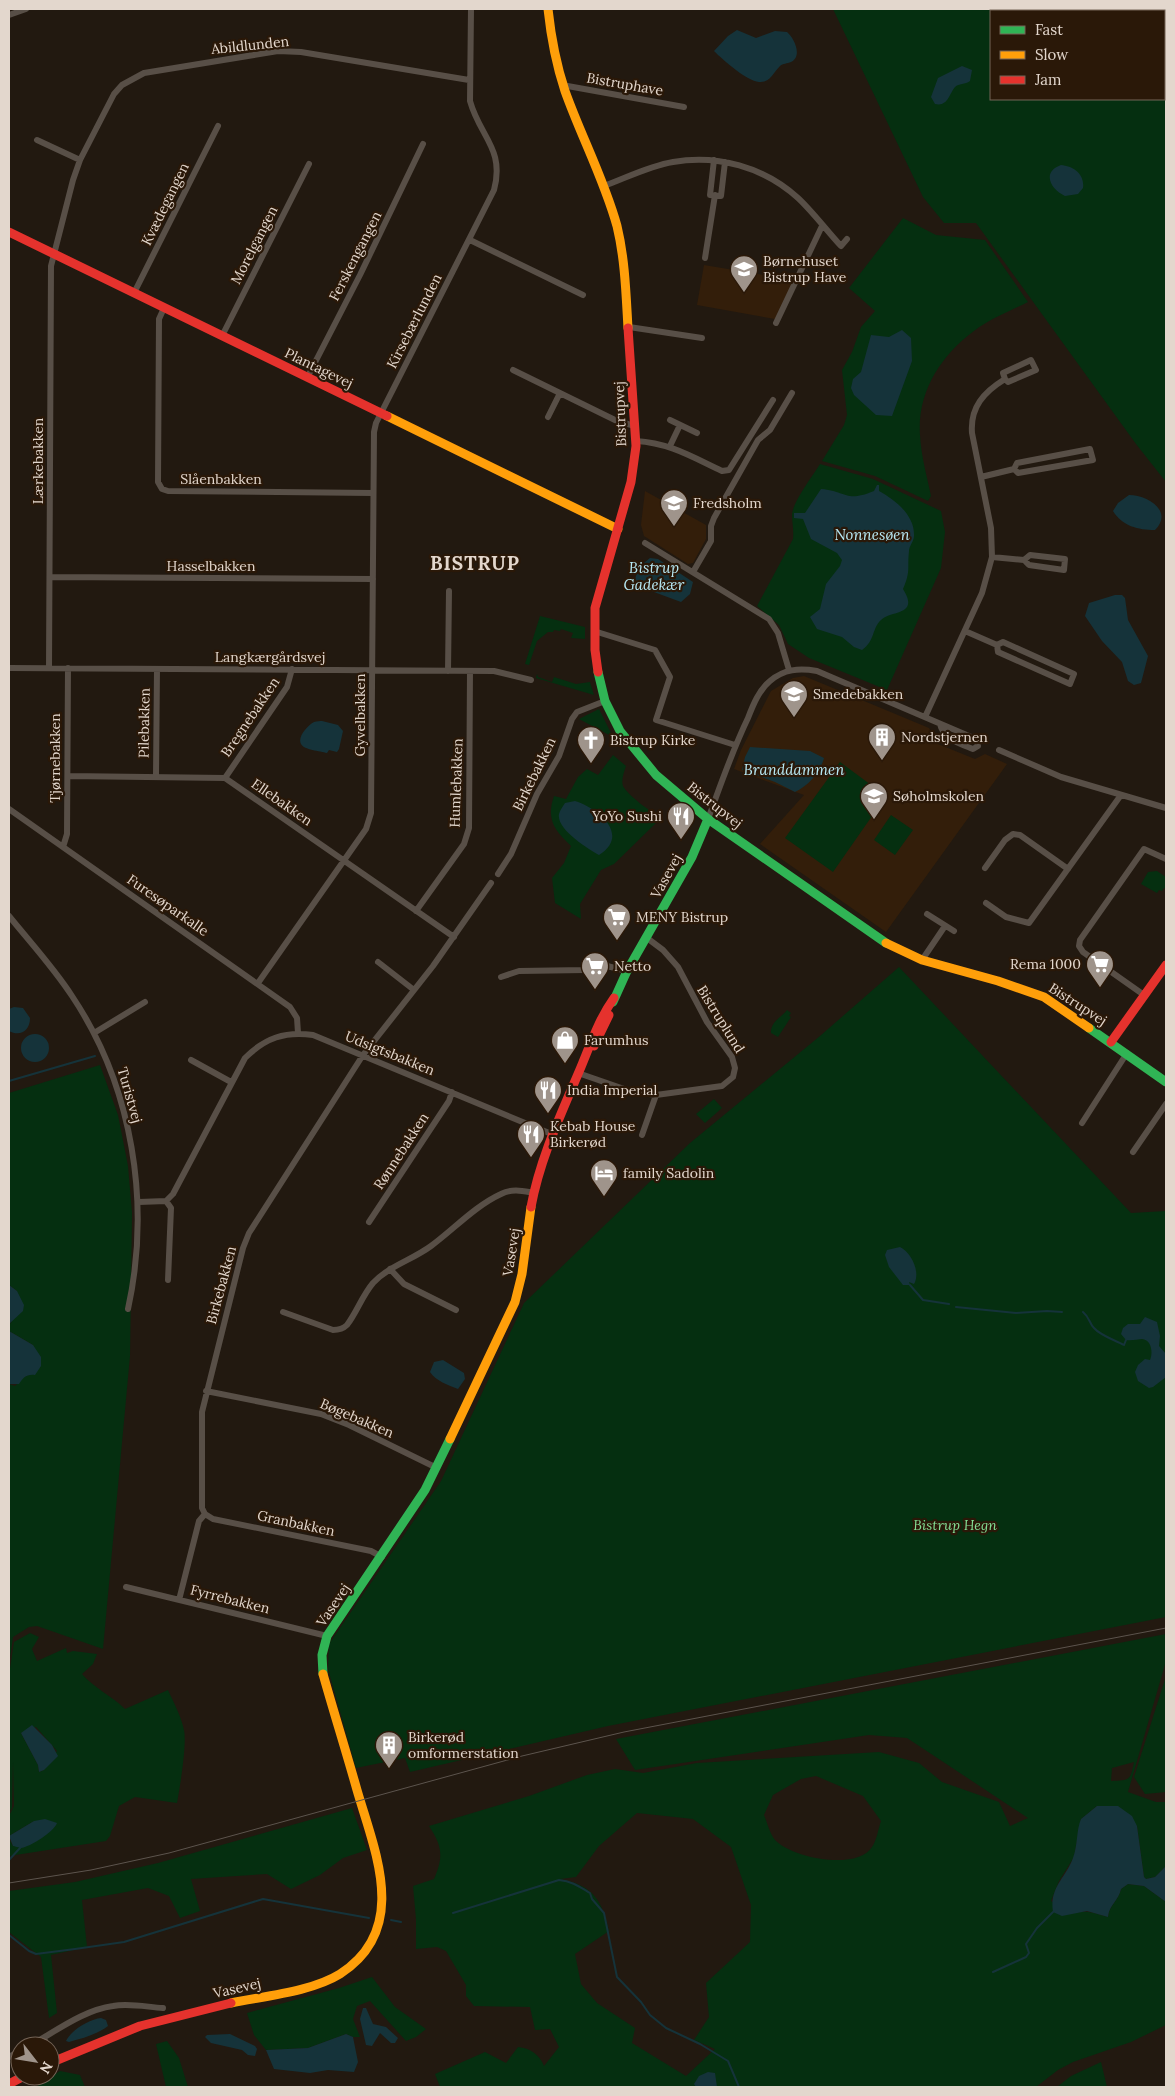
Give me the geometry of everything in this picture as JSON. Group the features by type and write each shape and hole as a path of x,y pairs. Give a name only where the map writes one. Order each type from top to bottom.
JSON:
{"street":[{"path":"9,15 26,9"},
{"name":"Kirsebærlunden","path":"382,414 494,190 498,168 492,145 474,116 470,101 471,9"},
{"name":"Bistrupvej","path":"548,9 550,39 562,85 604,186 622,248 636,441 631,482 598,596 594,631 597,666 605,700 620,732 656,775 708,818 882,940 922,960 1007,984 1044,997 1166,1082"},
{"name":"Abildlunden","path":"55,255 66,205 80,160 114,94 131,79 144,73 278,51 301,52 469,80"},
{"name":"Bistruphave","path":"562,85 684,107"},
{"name":"Kvædegangen","path":"134,294 218,126"},
{"path":"37,140 80,160"},
{"name":"Ferskengangen","path":"307,378 373,249 423,144"},
{"path":"604,186 672,162 714,160 725,162 763,174 779,183 798,198 841,246 847,239"},
{"path":"714,160 710,195 721,196 725,162"},
{"name":"Morelgangen","path":"222,336 309,164"},
{"path":"705,258 715,195"},
{"path":"776,323 822,226"},
{"name":"Plantagevej","path":"9,232 618,529"},
{"path":"470,240 583,295"},
{"name":"Lærkebakken","path":"49,668 51,266 55,255"},
{"name":"Slåenbakken","path":"164,308 159,319 158,482 162,489 168,491 373,493"},
{"path":"629,327 702,338"},
{"path":"1031,360 1036,370 1008,382 1005,378 1003,373 1031,360"},
{"path":"513,370 616,421 635,426"},
{"path":"925,717 982,593 992,557 991,528 971,423 979,399 990,388 1005,378"},
{"path":"548,417 560,393"},
{"path":"694,572 710,541 711,526 714,518 758,440 770,430 792,393"},
{"path":"636,441 655,442 670,446 722,471 729,470 773,400"},
{"name":"Gyvelbakken","path":"258,983 366,829 371,813 374,432 382,414"},
{"path":"670,420 697,432"},
{"path":"670,446 680,425"},
{"path":"981,477 1014,469 1017,463 1090,448 1093,460 1018,473 1014,469"},
{"path":"645,543 769,620 778,633 789,670"},
{"path":"992,557 1024,560 1029,565 1064,570 1066,558 1030,555 1024,560"},
{"name":"Hasselbakken","path":"50,577 373,579"},
{"path":"448,671 450,591"},
{"path":"594,631 654,650 670,677 656,720 735,745"},
{"path":"965,631 996,645 1003,642 1074,674 1070,684 998,652 996,645"},
{"name":"Langkærgårdsvej","path":"9,668 494,671 531,680"},
{"name":"Tjørnebakken","path":"63,847 67,834 68,668"},
{"name":"Pilebakken","path":"156,776 157,669"},
{"name":"Bregnebakken","path":"225,778 287,687 292,669"},
{"path":"708,818 735,745 754,705 765,686 789,670 804,669 816,671 976,739 978,746 973,749 946,736 940,724"},
{"name":"Humlebakken","path":"416,911 467,837 470,804 470,671"},
{"name":"Birkebakken","path":"498,874 511,854 537,794 559,756 572,719 577,712 605,700"},
{"path":"999,750 1061,777 1166,808"},
{"path":"68,776 225,778"},
{"name":"Ellebakken","path":"225,778 454,937"},
{"path":"986,903 1006,917 1029,923 1121,794"},
{"name":"Furesøparkalle","path":"9,808 290,1006 297,1018 298,1033"},
{"name":"Vasevej","path":"60,2058 84,2047 168,2017 324,1982 352,1964 367,1948 381,1918 383,1885 322,1672 322,1655 327,1636 382,1557 425,1490 518,1297 535,1193 564,1105 582,1063 600,1035 627,971 692,857 708,818"},
{"path":"985,868 1005,840 1013,834 1020,835 1068,869"},
{"path":"1144,995 1082,952 1079,946 1080,940 1144,849 1166,859"},
{"name":"Birkebakken","path":"205,1514 202,1508 202,1412 242,1248 249,1233 363,1055 454,937 491,883"},
{"path":"928,914 954,931"},
{"name":"Turistvej","path":"9,916 72,996 94,1033 114,1081 134,1162 139,1202 136,1253 128,1309"},
{"path":"922,960 946,926"},
{"name":"Bistruplund","path":"578,1073 630,1091 656,1095 722,1086 733,1076 735,1068 732,1057 707,1022 678,968 663,950 647,938"},
{"path":"378,962 414,990"},
{"path":"501,977 519,971 585,970 607,966 627,971"},
{"path":"1111,1042 1144,995 1165,971"},
{"path":"94,1033 146,1002"},
{"name":"Udsigtsbakken","path":"166,1201 173,1194 245,1058 255,1048 268,1040 282,1035 298,1033 313,1035 554,1135"},
{"path":"1082,1123 1127,1053"},
{"path":"190,1060 231,1082"},
{"name":"Rønnebakken","path":"369,1222 449,1101 452,1092"},
{"path":"642,1136 656,1095"},
{"path":"1133,1152 1166,1104"},
{"path":"283,1312 333,1330 340,1330 346,1326 363,1296 375,1281 390,1269 430,1247 478,1209 501,1194 514,1190 535,1193"},
{"path":"139,1202 166,1201 171,1208 168,1280"},
{"path":"390,1269 404,1284 456,1310"},
{"name":"Bøgebakken","path":"206,1391 321,1414 349,1425 437,1468"},
{"path":"180,1600 199,1521 205,1514"},
{"name":"Granbakken","path":"205,1514 213,1519 371,1551 382,1557"},
{"name":"Fyrrebakken","path":"126,1587 327,1636"},
{"path":"48,2036 79,2019 112,2006 163,2008"}],"shaded area":[{"name":"Børnehuset Bistrup Have","path":"704,265 794,280 775,319 697,305"},
{"name":"Fredsholm","path":"645,491 706,525 706,539 693,563 688,564 644,536 641,525"},
{"name":"Søholmskolen","path":"804,676 929,728 938,744 975,759 985,754 1007,764 886,932 760,844 804,795 734,769 741,750 771,691 793,678"}],"green space":[{"path":"833,9 1166,9 1166,482 1136,444 976,223 944,223 923,197"},
{"path":"903,218 936,235 985,240 1028,302 993,319 974,331 951,352 933,377 922,405 920,419 922,451 931,496 928,501 875,476 822,461 844,425 847,415 842,370 852,352 861,327 875,311 849,288"},
{"path":"820,464 873,479 941,511 945,532 941,568 887,690 809,658 788,644 779,625 757,606 793,539 793,508"},
{"path":"540,616 585,627 585,639 571,638 573,633 561,629 560,631 548,632 537,641 529,665 525,664"},
{"path":"537,674 538,677 552,682 554,677 576,684 590,682 594,695 536,678"},
{"path":"599,709 613,737 579,719"},
{"path":"613,755 626,766 622,781 625,789 645,807 660,816 656,823 614,864 601,870 580,904 581,919 555,903 552,878 564,863 571,846 560,835 553,824 551,818 552,804 554,796 566,799 578,777 587,769 598,775"},
{"path":"840,762 886,796 833,872 785,838"},
{"path":"891,815 913,830 895,855 874,840"},
{"path":"1157,871 1166,877 1166,889 1159,890 1157,893 1141,884 1148,872"},
{"name":"Bistrup Hegn","path":"899,967 1131,1213 1166,1211 1166,1617 608,1726 410,1772 405,1758 356,1768 328,1669 329,1644 441,1481 524,1303 690,1143 820,1036"},
{"path":"787,1010 791,1013 789,1016 791,1017 778,1037 771,1033 772,1026"},
{"path":"100,1065 118,1115 128,1166 132,1213 130,1356 103,1649 37,1626 29,1627 13,1637 9,1665 9,1384 15,1386 30,1374 33,1345 9,1331 17,1291 9,1285 9,1093"},
{"path":"714,1099 722,1108 705,1123 696,1114"},
{"path":"30,1633 39,1637 32,1649 37,1661 66,1648 67,1653 73,1651 97,1654 93,1664 82,1674 125,1709 168,1690 181,1720 185,1736 183,1766 177,1803 135,1797 119,1806 110,1836 106,1841 9,1856 9,1839 13,1846 34,1821 9,1836 9,1816 14,1806 13,1762 12,1808 9,1812 9,1675 14,1642","holes":["36,1727 57,1751 44,1770 39,1772 38,1765 21,1733"]},
{"path":"1166,1634 1166,1661 1128,1792 1156,1802 1166,1802 1166,1866 1155,1877 1146,1879 1144,1877 1137,1826 1118,1806 1097,1806 1081,1819 1074,1857 1059,1881 1051,1901 1071,1914 1085,1912 1108,1917 1110,1909 1121,1889 1128,1884 1144,1886 1166,1902 1166,2025 1131,2042 1073,2062 1058,2070 1036,2087 440,2087 435,2074 485,2052 506,2063 518,2047 537,2055 544,2066 559,2047 550,2029 535,2030 530,2007 474,2006 466,1996 466,1985 446,1951 437,1947 416,1949 413,1886 434,1879 440,1857 437,1839 429,1826 529,1796 587,1775 615,1769 643,1773 697,1763 879,1752 919,1763 942,1782 999,1802 1010,1826 1028,1818 907,1738 869,1735 635,1770 616,1739","holes":["1134,1762 1130,1776 1126,1780 1111,1781 1112,1768","816,1776 863,1796 881,1821 872,1847 864,1854 853,1859 824,1859 795,1852 775,1840 764,1815 773,1795 801,1779","637,1813 693,1819 731,1847 751,1905 750,1942 706,1983 709,2017 694,2040 715,2049 686,2076 632,2043 635,2028 597,2003 581,1984 575,1954 609,1931 603,1910 594,1895 580,1885 560,1879 576,1877 599,1846"]},
{"path":"1166,1676 1166,1792 1145,1794 1134,1777"},
{"path":"352,1808 367,1850 343,1858 320,1875 291,1889 267,1874 191,1879 200,1911 180,1918 169,1896 148,1888 82,1900 87,1947 51,1955 57,2013 49,2018 41,1957 9,1932 9,1891 75,1882 158,1863"},
{"path":"372,1977 395,2007 426,2029 416,2037 406,2041 370,2001 357,2006 353,2019 360,2037 346,2034 308,2048 266,2050 254,2035 247,2013"},
{"path":"167,2041 179,2058 188,2087 166,2087 156,2044"},
{"path":"1101,2062 1107,2087 1057,2087 1071,2076"},
{"path":"60,2071 80,2075 85,2087 36,2087 60,2086"}],"water":[{"path":"737,30 756,38 775,31 787,32 795,43 797,51 795,59 782,64 766,81 759,82 748,78 735,70 714,51 728,36"},
{"path":"962,66 972,70 970,81 955,87 943,104 935,104 931,97 938,78"},
{"path":"1061,165 1074,169 1080,175 1083,188 1078,194 1065,196 1052,185 1050,181 1051,172"},
{"path":"902,330 911,338 912,361 892,416 876,415 854,395 851,388 853,379 861,372 871,335 889,337"},
{"name":"Nonnesøen","path":"877,485 879,485 879,491 903,509 908,515 913,528 914,538 909,549 908,573 903,589 908,604 902,611 886,617 878,623 869,643 862,650 854,647 842,637 817,629 810,617 820,609 826,584 840,566 842,560 837,553 811,539 803,519 794,518 794,513 805,513 821,489 857,496 874,491"},
{"path":"1129,495 1143,498 1156,505 1161,517 1160,523 1155,530 1126,524 1113,511 1118,503"},
{"name":"Bistrup Gadekær","path":"650,558 658,559 693,582 690,594 681,602 643,588 635,579 639,567"},
{"path":"1115,595 1122,595 1125,598 1128,620 1148,656 1141,683 1134,685 1128,681 1122,662 1102,641 1085,616 1089,603"},
{"path":"322,721 338,725 343,731 337,752 329,750 327,753 312,750 305,748 301,744 300,738 306,728 314,722"},
{"name":"Branddammen","path":"750,747 810,751 824,758 820,769 813,778 795,792 775,782 742,770"},
{"path":"575,801 601,816 608,823 612,831 612,839 608,847 599,855 567,832 559,820 559,813 565,803"},
{"path":"14,1007 23,1008 30,1018 30,1023 24,1032 13,1033 9,1031 9,1009"},
{"path":"35,1034 45,1038 49,1048 45,1058 35,1062 25,1058 21,1048 25,1038"},
{"path":"900,1247 908,1253 916,1268 914,1284 909,1282 910,1285 903,1285 889,1267 885,1255 887,1250"},
{"path":"9,1285 17,1291 24,1305 23,1311 9,1324"},
{"path":"1145,1317 1157,1322 1160,1336 1159,1346 1166,1354 1166,1377 1149,1388 1138,1381 1135,1372 1138,1365 1145,1359 1150,1360 1150,1344 1142,1339 1126,1340 1121,1334 1123,1328 1128,1324 1140,1324"},
{"path":"9,1331 33,1345 41,1357 41,1366 35,1375 25,1377 19,1384 9,1384"},
{"path":"443,1360 464,1373 465,1379 458,1389 439,1380 430,1372 434,1362"},
{"path":"32,1725 52,1745 58,1756 44,1770 39,1772 38,1765 21,1733"},
{"path":"1097,1806 1118,1806 1132,1816 1137,1826 1144,1877 1146,1879 1155,1877 1166,1866 1166,1902 1144,1886 1128,1884 1121,1889 1110,1909 1108,1917 1087,1911 1062,1916 1053,1912 1053,1896 1073,1858 1081,1819"},
{"path":"45,1819 57,1823 47,1835 25,1847 13,1846 9,1836 34,1821"},
{"path":"363,2008 366,2008 373,2024 386,2027 398,2038 395,2043 391,2043 380,2033 372,2046 366,2045 360,2019"},
{"path":"101,2018 106,2020 108,2026 89,2036 69,2042 66,2041 81,2026"},
{"path":"230,2034 255,2046 257,2049 255,2056 248,2055 242,2050 211,2043 205,2037 207,2035"},
{"path":"346,2034 353,2037 358,2062 354,2072 328,2070 310,2073 274,2069 266,2050 308,2048"},
{"path":"708,2072 715,2073 717,2087 696,2087 694,2084 699,2076"}],"waterway":[{"path":"9,1081 95,1056"},
{"path":"910,1285 923,1300 949,1304"},
{"path":"956,1307 1016,1313 1062,1312"},
{"path":"1083,1312 1092,1326 1100,1333 1124,1345 1126,1340"},
{"path":"9,1860 20,1848"},
{"path":"453,1913 559,1880 572,1883 590,1893 592,1899 604,1913 617,1977 641,2002 650,2015 666,2028 700,2044 728,2061 739,2087"},
{"path":"9,1935 29,1951 36,1954 75,1949 124,1942 263,1899 369,1918"},
{"path":"993,1972 1026,1957 1029,1953 1026,1944 1037,1928 1053,1912"},
{"path":"391,1920 401,1922"}],"tram line":[{"path":"9,1883 91,1870 169,1853 522,1756 624,1732 1166,1628"}],"traffic: fast":[{"path":"598,672 605,701 620,731 656,775 708,819 886,943"},
{"path":"613,1002 627,971 692,857 708,819"},
{"path":"1089,1028 1166,1082"},
{"path":"323,1674 322,1655 327,1636 425,1490 450,1439"}],"traffic: slow":[{"path":"548,9 554,50 565,91 606,191 617,226 626,289 628,328"},
{"path":"387,416 618,529"},
{"path":"886,943 922,960 998,981 1044,997 1089,1028"},
{"path":"450,1439 515,1302 522,1274 531,1207"},
{"path":"231,2003 301,1989 328,1980 340,1974 362,1956 375,1935 381,1912 382,1888 378,1864 323,1674"}],"traffic: jam":[{"path":"9,232 387,416"},
{"path":"598,672 595,650 595,608 631,482 636,446 628,328"},
{"path":"1111,1042 1166,965"},
{"path":"531,1207 540,1171 552,1136 596,1031 614,998"},
{"path":"594,1046 609,1015"},
{"path":"60,2059 140,2026 231,2003"}],"place":[{"name":"Børnehuset Bistrup Have","path":"744,293"},
{"name":"Fredsholm","path":"674,527"},
{"name":"Smedebakken","path":"794,718"},
{"name":"Nordstjernen","path":"882,761"},
{"name":"Bistrup Kirke","path":"591,764"},
{"name":"Søholmskolen","path":"874,820"},
{"name":"YoYo Sushi","path":"681,840"},
{"name":"MENY Bistrup","path":"617,941"},
{"name":"Rema 1000","path":"1100,988"},
{"name":"Netto","path":"595,990"},
{"name":"Farumhus","path":"565,1064"},
{"name":"India Imperial","path":"548,1114"},
{"name":"Kebab House Birkerød","path":"531,1158"},
{"name":"family Sadolin","path":"604,1197"},
{"name":"Birkerød omformerstation","path":"389,1769"}],"district":[{"name":"BISTRUP","path":"475,563"}]}
